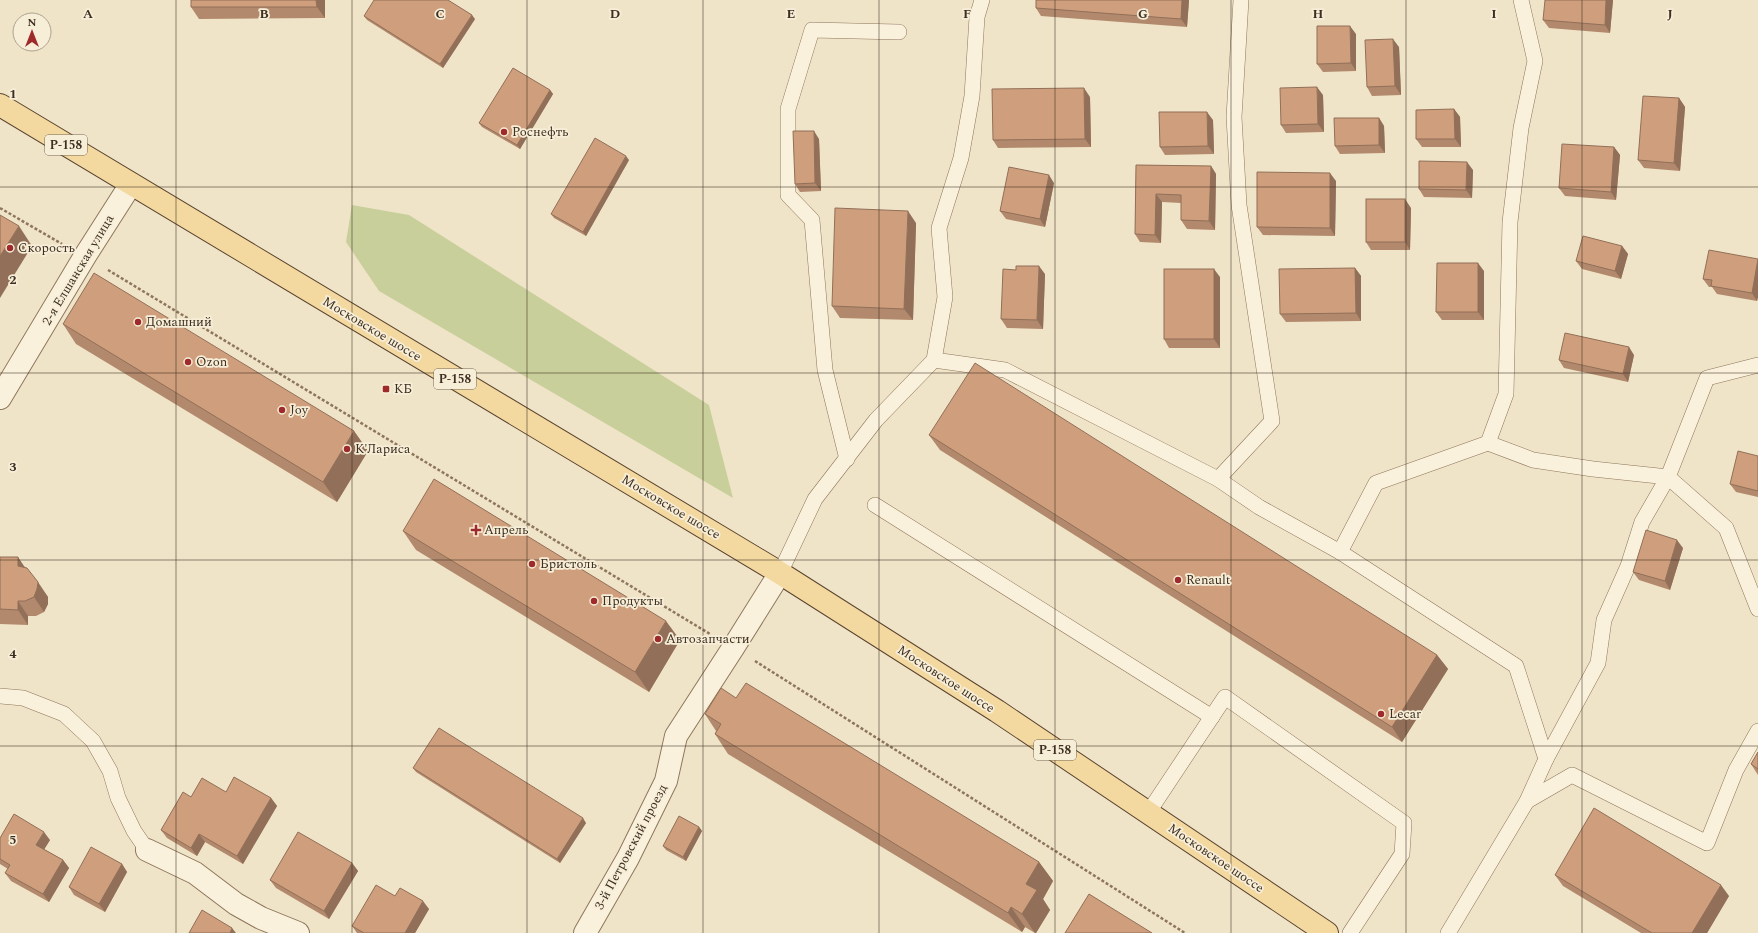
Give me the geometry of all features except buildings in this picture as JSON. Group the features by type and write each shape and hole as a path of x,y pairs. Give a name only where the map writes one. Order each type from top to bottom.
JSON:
{"main road":[{"name":"Московское шоссе","path":"0,105 780,572 997,711 1327,933"}],"street":[{"name":"2-я Елшанская улица","path":"0,398 85,256 132,184"},
{"name":"3-й Петровский проезд","path":"585,933 628,858 666,781 676,736 780,572"},
{"path":"147,850 195,873 236,904 257,926 298,933"}],"lane":[{"path":"780,572 815,499 876,420 934,360 945,297 938,228 961,158 972,96 977,17 982,0"},
{"path":"1218,479 1272,421 1239,204 1234,117 1241,0"},
{"path":"1488,443 1506,394 1510,222 1521,128 1536,61 1521,0"},
{"path":"847,459 825,370 812,220 788,196 788,109 812,30 899,32"},
{"path":"934,360 1005,370 1218,479 1259,507 1340,552 1516,666 1546,759"},
{"path":"1448,933 1527,801 1546,759 1598,663 1604,620 1628,566 1642,522 1668,477 1707,378 1758,365"},
{"path":"1340,552 1376,483 1488,443 1533,460 1593,469 1668,477 1726,528 1758,610"},
{"path":"875,505 1212,717"},
{"path":"0,696 23,698 64,714 93,741 110,771 118,798 134,831 147,850"},
{"path":"1148,813 1225,697 1404,823 1402,854 1350,933"},
{"path":"1527,801 1572,775 1706,843 1736,770 1758,731"}],"path":[{"path":"0,208 85,256 733,648 1185,933"}],"green space":[{"path":"352,205 409,215 709,405 733,498 379,291 346,242"}],"place":[{"name":"Роснефть","path":"504,132"},
{"name":"Скорость","path":"10,248"},
{"name":"Домашний","path":"138,322"},
{"name":"Ozon","path":"188,362"},
{"name":"КБ","path":"386,389"},
{"name":"Joy","path":"282,410"},
{"name":"К'Лариса","path":"347,449"},
{"name":"Апрель","path":"476,530"},
{"name":"Бристоль","path":"532,564"},
{"name":"Renault","path":"1178,580"},
{"name":"Продукты","path":"594,601"},
{"name":"Автозапчасти","path":"658,639"},
{"name":"Lecar","path":"1381,714"}]}
